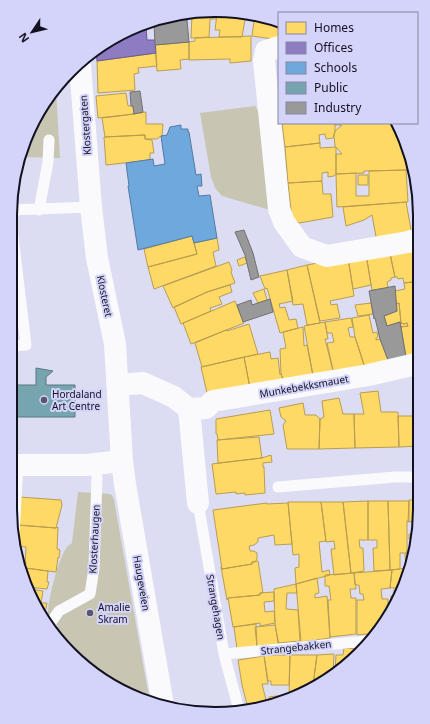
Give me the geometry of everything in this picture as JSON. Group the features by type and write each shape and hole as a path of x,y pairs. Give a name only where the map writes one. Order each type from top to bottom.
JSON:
{"street":[{"path":"272,49 264,61 279,209 284,222 302,247 327,256 413,241"},
{"name":"Klostergaten","path":"80,70 89,185"},
{"name":"Klosteret","path":"89,185 97,254 115,344 122,461"},
{"name":"Munkebekksmauet","path":"189,409 206,408 213,401 369,375 413,364"},
{"path":"118,385 143,382 174,397 189,409 198,503"},
{"path":"17,465 86,465 122,461"},
{"name":"Haugeveien","path":"122,461 162,699"}],"lane":[{"path":"39,210 48,162 49,140"},
{"path":"17,211 91,207"},
{"path":"17,270 26,345 17,346"},
{"name":"Klosterhaugen","path":"51,621 59,611 90,594 94,568 97,477"},
{"path":"278,487 395,477 413,477"},
{"name":"Strangehagen","path":"198,503 224,654 238,705"},
{"name":"Strangebakken","path":"224,654 363,641"}],"shaded area":[{"path":"56,96 60,158 26,157 37,127"},
{"path":"255,106 260,114 270,210 222,196 215,188 211,177 200,113"},
{"path":"78,492 112,495 149,695 127,687 94,666 66,640 58,630 58,626 48,615 49,601 57,569 67,546 72,543"}],"building: Homes":[{"path":"216,17 216,19 210,19 209,37 191,38 192,19"},
{"path":"217,17 245,20 242,37 219,37 220,30 215,30"},
{"path":"254,21 278,28 278,40 252,36"},
{"path":"251,36 251,61 230,63 230,59 189,60 189,42 195,41 195,38"},
{"path":"189,42 189,59 180,60 181,69 157,71 155,45"},
{"path":"156,53 157,66 138,68 139,73 134,74 135,90 98,93 97,61"},
{"path":"126,93 128,106 133,106 134,114 98,118 96,96"},
{"path":"146,112 146,124 163,124 162,135 157,139 145,139 145,135 105,137 102,118"},
{"path":"282,124 335,124 333,138 326,139 325,134 319,135 320,143 285,147"},
{"path":"391,124 398,139 407,170 364,171 364,173 336,174 336,154 342,154 335,146 334,136 335,131 342,125 335,125"},
{"path":"145,135 145,139 152,140 154,153 150,153 150,160 106,165 104,137"},
{"path":"320,143 320,148 336,147 336,174 328,177 328,172 322,173 322,181 288,183 285,147"},
{"path":"406,170 408,202 337,207 336,174 356,173 356,196 369,196 369,171"},
{"path":"358,175 368,175 368,185 358,185"},
{"path":"322,181 323,194 331,194 333,217 299,223 292,218 288,183"},
{"path":"406,202 412,235 377,242 372,215 364,220 346,226 343,207"},
{"path":"192,236 197,254 148,267 144,249"},
{"path":"217,238 219,250 213,252 216,266 154,289 148,267 197,254 194,243"},
{"path":"389,249 395,277 391,278 391,280 387,282 388,288 372,290 366,254"},
{"path":"389,249 413,249 413,282 404,283 403,278 398,279 395,277"},
{"path":"366,254 371,285 353,289 348,258"},
{"path":"245,257 247,263 239,266 237,260"},
{"path":"348,257 354,296 330,301 331,305 337,304 340,318 320,321 307,265"},
{"path":"229,262 235,283 207,292 173,308 163,286"},
{"path":"307,265 320,323 307,325 303,304 293,305 287,270"},
{"path":"287,270 293,301 279,304 280,308 285,307 289,320 296,319 298,328 280,333 267,288 265,289 260,276"},
{"path":"413,282 413,356 406,357 401,327 408,326 407,323 401,323 399,303 396,304 395,291 405,289 404,283"},
{"path":"230,285 232,292 219,297 222,304 210,308 211,311 181,324 174,307 207,292"},
{"path":"264,289 267,300 258,303 253,293"},
{"path":"235,301 244,323 191,344 183,323"},
{"path":"371,303 373,314 358,316 355,305"},
{"path":"399,303 401,323 407,323 408,326 401,327 400,322 387,326 384,316 397,311 396,304"},
{"path":"369,315 373,333 377,332 378,337 376,340 380,339 390,364 366,371 355,337 352,318"},
{"path":"351,318 353,327 348,328 350,337 355,337 366,371 335,379 327,343 334,342 332,333 327,333 325,322"},
{"path":"325,322 328,339 325,339 335,379 314,381 304,326"},
{"path":"249,324 258,354 202,367 195,343 226,330 227,331"},
{"path":"303,327 304,346 307,345 314,381 284,382 281,374 280,349 286,348 283,332"},
{"path":"270,352 271,359 278,358 280,375 281,374 284,382 250,388 244,357"},
{"path":"244,357 250,388 208,397 201,367"},
{"path":"378,391 381,412 398,412 399,447 355,448 354,414 364,414 360,393"},
{"path":"339,398 343,414 354,414 355,448 319,449 320,419 324,417 322,401"},
{"path":"303,403 305,415 316,415 320,419 319,449 287,449 283,425 286,421 281,417 279,408"},
{"path":"270,410 274,434 218,440 216,434 216,419"},
{"path":"398,416 413,416 413,446 399,447"},
{"path":"259,437 262,458 218,463 217,440"},
{"path":"271,455 272,462 263,463 265,493 245,495 245,493 236,494 236,492 216,494 212,464 262,458"},
{"path":"19,497 61,500 62,505 56,528 18,525"},
{"path":"409,500 413,500 413,521 408,522"},
{"path":"368,501 368,540 359,540 360,548 363,548 364,571 351,573 343,502"},
{"path":"368,501 388,501 390,570 374,571 373,548 377,548 377,540 368,540"},
{"path":"388,501 409,501 409,521 407,521 407,553 400,553 400,569 390,570"},
{"path":"288,502 321,502 326,541 319,542 322,572 329,570 330,575 296,584 295,568 299,567 299,554 293,555"},
{"path":"321,502 343,502 351,573 334,575 331,549 335,549 334,541 326,542"},
{"path":"267,503 288,503 292,544 275,545 274,535 258,538 258,542 249,546 250,551 257,553 257,559 255,562 252,562 252,564 222,569 213,510"},
{"path":"17,525 58,527 57,549 60,550 56,572 27,568 25,564 26,547 21,546"},
{"path":"408,551 406,562 405,554"},
{"path":"258,561 263,593 260,593 260,595 228,598 227,600 221,567 222,569 252,564 252,562"},
{"path":"27,568 48,571 47,582 49,582 47,589 33,588"},
{"path":"403,568 397,588 390,588 392,570"},
{"path":"392,570 390,588 381,589 382,599 388,599 388,605 369,634 357,635 357,600 364,600 363,594 360,594 359,585 355,585 354,573"},
{"path":"354,573 356,589 350,589 351,598 356,598 356,634 330,637 328,600 331,600 329,586 325,586 325,575"},
{"path":"317,578 319,593 315,594 315,598 327,596 330,638 301,642 296,584"},
{"path":"296,584 297,593 287,593 286,609 298,610 300,641 278,643 275,623 274,589"},
{"path":"34,590 43,591 41,603 47,603 45,611 37,597"},
{"path":"274,592 274,601 264,602 265,612 274,611 275,623 260,626 260,623 233,627 228,598"},
{"path":"256,624 257,647 237,649 234,627"},
{"path":"275,625 279,645 257,647 255,627"},
{"path":"344,648 355,649 335,666 336,655 343,655"},
{"path":"334,654 333,668 314,680 317,655"},
{"path":"264,655 290,655 289,685 271,685 271,681 268,681"},
{"path":"290,655 317,655 314,680 303,687 289,693"},
{"path":"264,656 268,684 262,684 266,700 247,704 238,660"},
{"path":"277,696 279,696 269,699 269,697"}],"building: Offices":[{"path":"146,30 147,40 155,40 156,53 97,61 97,56 105,50 139,32"}],"building: Schools":[{"path":"181,125 181,129 188,129 189,132 196,175 201,174 202,186 197,186 199,196 210,195 217,238 194,243 192,236 138,250 126,163 153,159 154,166 165,164 161,136 167,135 170,127"}],"building: Public":[{"path":"36,368 53,371 46,377 46,385 75,385 75,417 17,417 17,385 36,385"}],"building: Industry":[{"path":"187,20 189,42 155,45 154,27 176,21"},
{"path":"140,91 143,112 134,114 133,106 131,106 130,92"},
{"path":"244,230 253,253 259,277 251,280 245,255 235,232"},
{"path":"395,286 397,311 384,316 387,326 400,322 406,357 389,363 380,339 375,318 374,319 369,291"},
{"path":"270,299 273,312 243,322 237,305 251,300 252,305"}],"place":[{"name":"Hordaland Art Centre","path":"44,400"},
{"name":"Amalie Skram","path":"90,613"}]}
